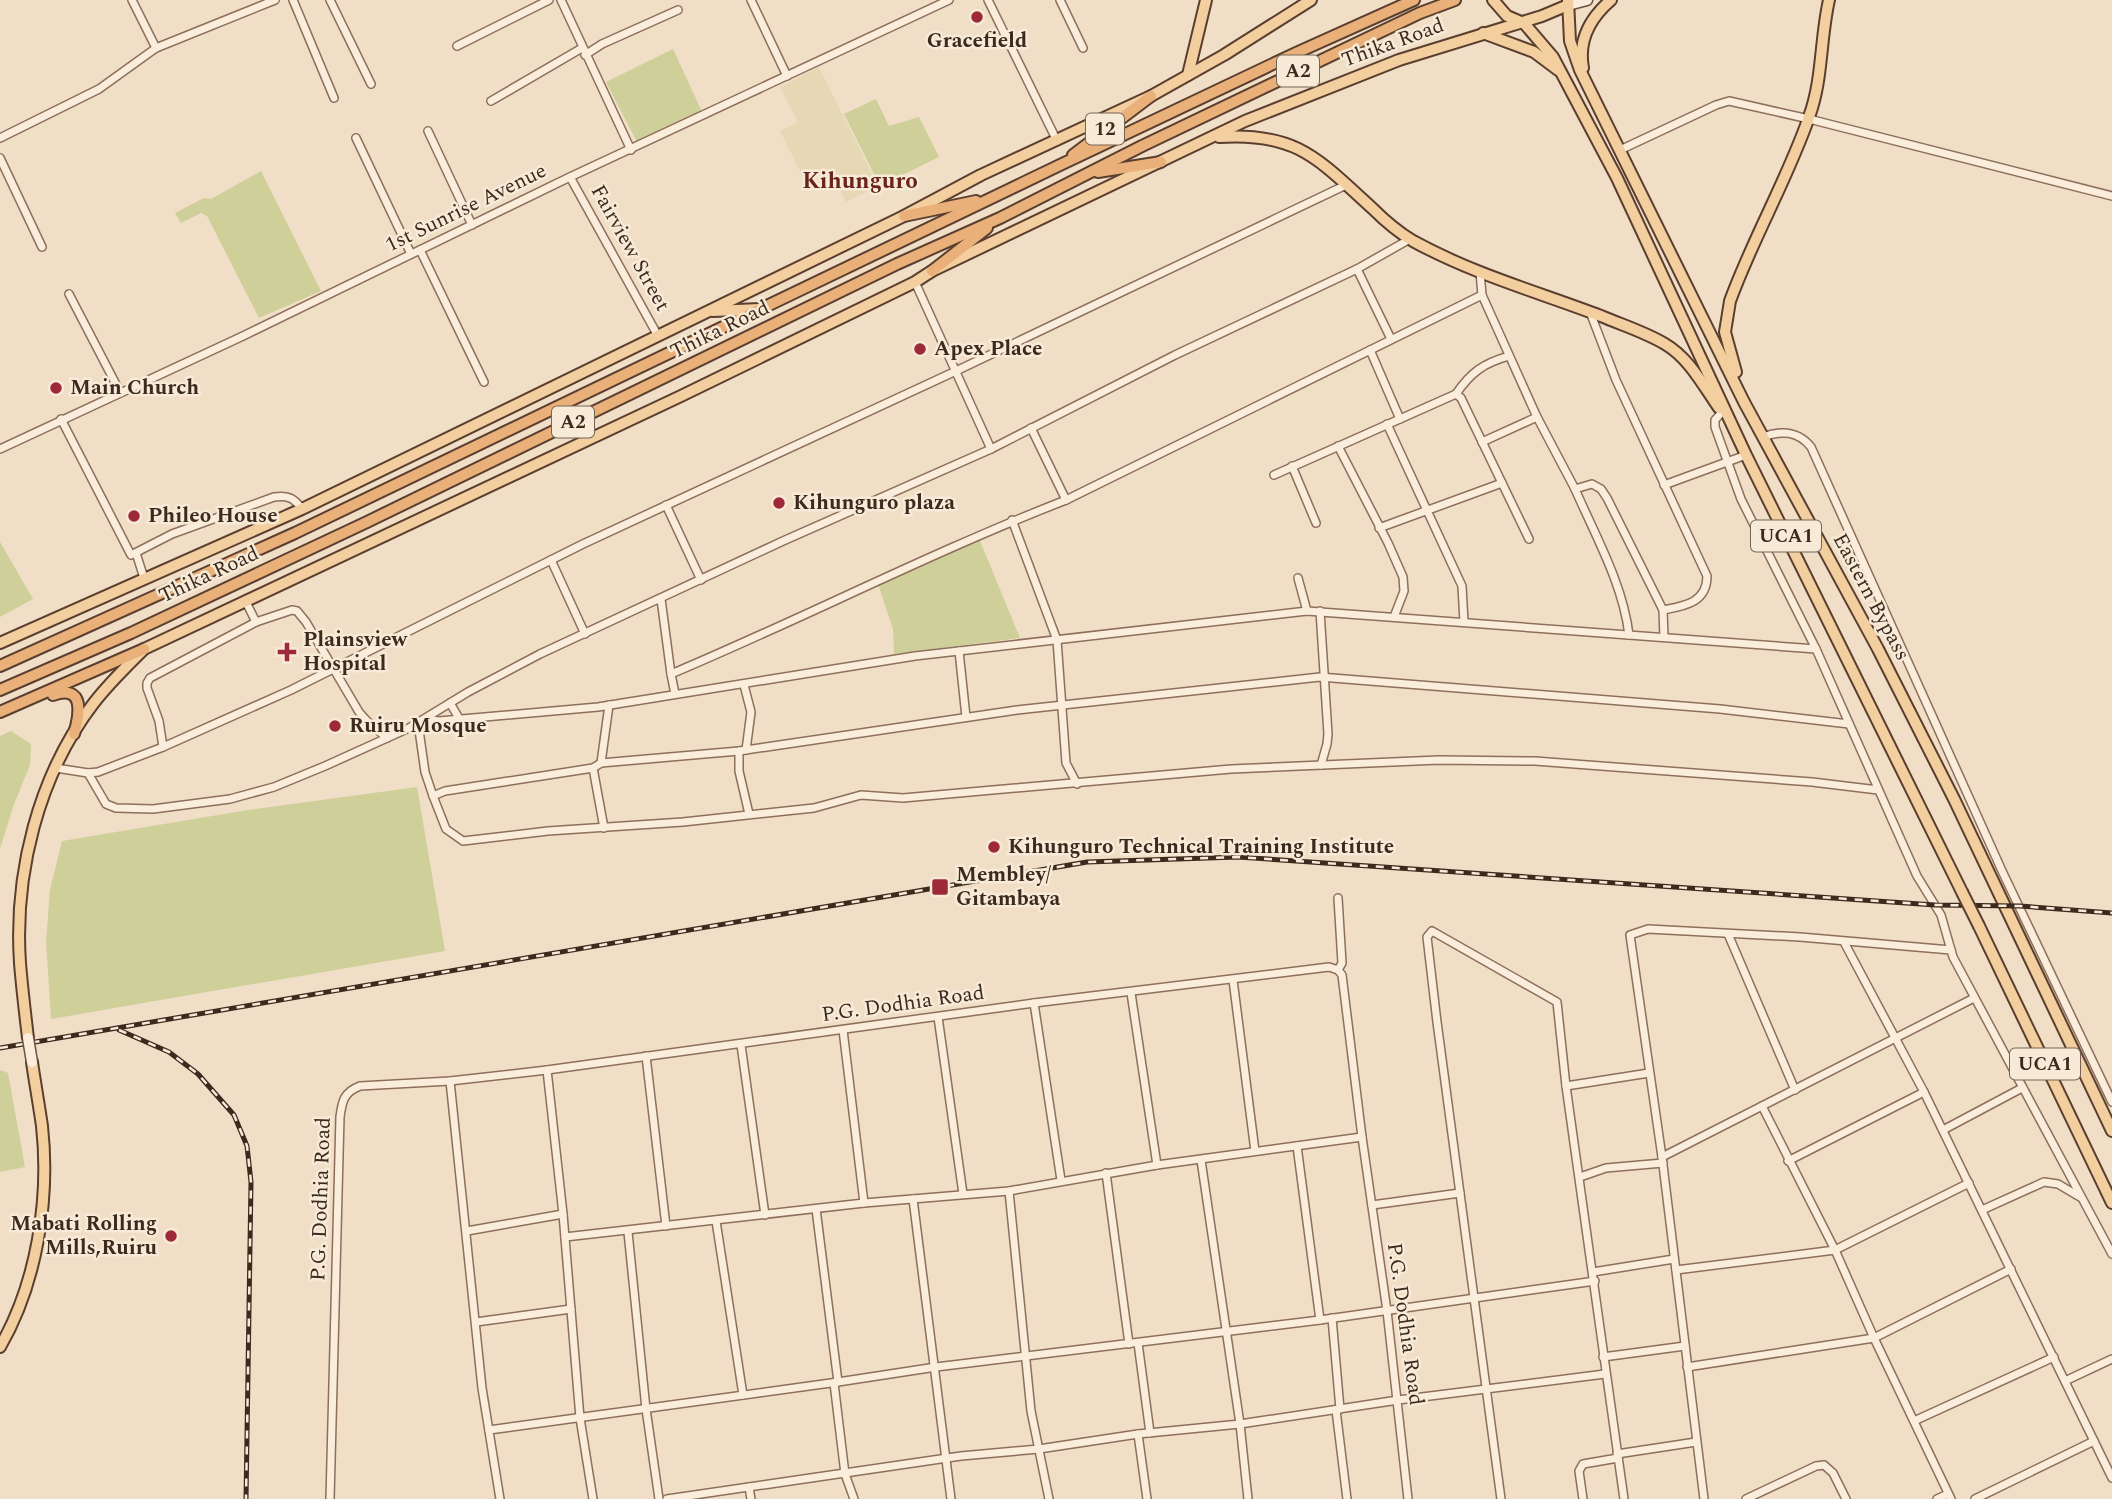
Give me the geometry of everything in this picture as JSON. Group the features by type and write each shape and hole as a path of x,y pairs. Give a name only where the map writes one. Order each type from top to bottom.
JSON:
{"highway":[{"name":"Thika Road","path":"0,666 295,533 1060,165 1414,0"},
{"name":"Thika Road","path":"0,690 131,633 368,522 897,264 1000,218 1142,146 1420,13 1455,0"},
{"name":"12","path":"1060,165 1151,96"},
{"path":"1090,174 1161,162"},
{"path":"904,216 992,198"},
{"path":"932,271 1000,218"},
{"path":"0,713 144,649"},
{"path":"0,713 68,692 73,694 78,702 79,716 74,734"}],"main road":[{"path":"1188,75 1206,0"},
{"name":"Thika Road","path":"0,643 302,509 904,216 981,175 1151,96 1224,55 1311,0"},
{"path":"1493,0 1507,16 1522,22"},
{"path":"1568,3 1587,0"},
{"path":"1586,81 1581,57 1586,31 1595,15 1611,0"},
{"path":"1744,402 1725,332 1730,301 1809,118 1819,86 1829,0"},
{"name":"Thika Road","path":"144,649 681,396 915,282 932,271 1245,121 1350,79 1522,22 1568,3"},
{"name":"Eastern Bypass","path":"1568,3 1570,41 1586,81 1744,402 1871,637 1948,787 2112,1131"},
{"name":"UCA1","path":"1522,22 1548,49 1617,178 1746,455 1979,926 2112,1203"},
{"path":"1483,33 1534,52 1565,77"},
{"path":"1213,138 1249,136 1288,144 1310,154 1410,239 1480,272 1647,334 1667,345 1683,358 1734,427"},
{"path":"707,312 761,309"},
{"path":"0,1347 14,1320 28,1277 43,1208 42,1128 28,1038 20,961 24,876 34,825 55,768 74,734 110,683 144,649"}],"street":[{"path":"132,0 156,48"},
{"path":"0,137 99,89 156,48 275,0"},
{"path":"293,0 334,98"},
{"path":"330,0 371,84"},
{"path":"457,46 549,0"},
{"path":"561,0 631,150"},
{"path":"751,0 787,76"},
{"name":"1st Sunrise Avenue","path":"0,449 949,0"},
{"path":"988,0 1058,141"},
{"path":"1060,0 1083,48"},
{"path":"491,101 584,51 678,10"},
{"path":"1620,150 1716,104 1729,101 1809,118 2112,196"},
{"path":"428,131 472,225"},
{"path":"356,138 411,254"},
{"path":"0,158 42,247"},
{"name":"Fairview Street","path":"570,177 658,336"},
{"path":"55,768 88,773 163,747 335,669 551,560 957,372 1346,185"},
{"path":"88,773 101,799 110,806 126,809 169,808 230,800 274,787 326,766 426,719 540,654 991,449 1175,355 1357,269 1410,239"},
{"path":"420,250 484,382"},
{"path":"1357,269 1391,339"},
{"path":"1480,272 1482,295 1537,417 1575,489 1627,615 1629,635"},
{"path":"915,282 991,449"},
{"path":"69,294 120,392"},
{"path":"671,674 756,638 1012,520 1066,500 1482,295"},
{"path":"1590,312 1616,380 1706,574 1707,583 1700,598 1689,604 1663,610"},
{"path":"1370,350 1400,419"},
{"path":"1274,475 1456,394 1472,373 1494,360 1509,356"},
{"path":"1456,394 1461,398 1529,539"},
{"path":"1722,412 1715,426 1741,499 1816,649 1917,876 1941,915 1951,950 1974,998 2112,1254"},
{"path":"1482,442 1537,417"},
{"path":"61,419 131,555 172,534 274,497 294,499 302,509"},
{"path":"1387,424 1462,586 1464,622"},
{"path":"1031,428 1066,500"},
{"path":"1763,437 1776,432 1791,433 1800,435 1811,447 2003,873 2112,1102"},
{"path":"1338,446 1403,577 1404,591 1394,617"},
{"path":"1664,485 1746,455"},
{"path":"1292,466 1316,523"},
{"path":"1379,528 1503,483"},
{"path":"1575,489 1592,484 1601,489 1663,610 1664,637"},
{"path":"666,505 701,580"},
{"path":"1012,520 1057,639 1066,764 1077,783"},
{"path":"136,553 144,578"},
{"path":"551,560 585,634"},
{"path":"1298,578 1307,611"},
{"path":"661,599 675,694"},
{"path":"246,602 256,622"},
{"path":"163,747 159,721 147,688 150,678 256,622 283,612 296,611 335,669 359,712 387,738"},
{"path":"426,719 460,720 609,705 744,685 857,664 1307,611 1816,649"},
{"path":"1321,611 1328,744 1321,765"},
{"path":"959,651 967,718"},
{"path":"433,796 445,791 593,768 601,763 742,751 1061,705 1324,677 1720,709 1849,724"},
{"path":"744,685 751,712 739,771 749,814"},
{"path":"450,703 460,720"},
{"path":"601,763 609,705"},
{"path":"418,723 425,772 433,796 446,829 463,841 814,808 861,795 903,798 1231,769 1439,760 1535,761 1812,782 1878,790"},
{"path":"593,768 604,828"},
{"path":"1338,898 1342,962 1338,970"},
{"path":"1704,1499 1662,1160 1630,935 1648,929 1800,936 1951,950"},
{"path":"1501,1499 1437,1022 1427,937 1429,932 1437,932 1476,958 1555,999 1559,1008 1566,1086 1623,1499"},
{"path":"1728,934 1795,1090"},
{"path":"1844,942 1924,1092 2112,1478"},
{"name":"P.G. Dodhia Road","path":"330,1499 340,1117 342,1102 351,1090 360,1086 450,1081 547,1070 1034,1003 1329,967 1338,970 1342,975 1387,1311 1408,1499"},
{"path":"1233,980 1255,1151"},
{"path":"1131,993 1157,1166"},
{"path":"1580,1177 1606,1168 1662,1160 1974,998"},
{"path":"1034,1003 1061,1180"},
{"path":"938,1017 963,1194"},
{"path":"842,1030 864,1203"},
{"path":"741,1045 765,1215"},
{"path":"646,1056 666,1226"},
{"path":"547,1070 563,1214 580,1418 593,1499"},
{"path":"1566,1086 1649,1073"},
{"path":"450,1081 476,1322 499,1499"},
{"path":"1943,1130 2022,1088"},
{"path":"1788,1161 1924,1092"},
{"path":"1762,1106 1835,1250 1950,1497 1937,1499"},
{"path":"565,1237 628,1232 864,1203 1009,1191 1106,1173 1362,1137"},
{"path":"1297,1146 1320,1320"},
{"path":"1200,1160 1240,1424 1248,1499"},
{"path":"1106,1173 1150,1433"},
{"path":"1982,1210 2044,1182 2058,1184 2081,1198"},
{"path":"1676,1270 1835,1250 1969,1183"},
{"path":"1009,1191 1031,1410 1049,1499"},
{"path":"1372,1205 1460,1193"},
{"path":"913,1199 951,1499"},
{"path":"816,1209 845,1474 854,1499"},
{"path":"467,1231 563,1214"},
{"path":"716,1220 743,1395"},
{"path":"628,1232 646,1409 659,1499"},
{"path":"1593,1272 1674,1259"},
{"path":"1687,1367 1874,1338 2011,1269"},
{"path":"489,1430 936,1367 1320,1320 1595,1282"},
{"path":"476,1322 571,1309"},
{"path":"1332,1318 1347,1499"},
{"path":"1603,1357 1685,1346"},
{"path":"1914,1421 2053,1357"},
{"path":"2065,1381 2112,1359"},
{"path":"667,1499 947,1459 1138,1434 1240,1424 1398,1400 1605,1374"},
{"path":"1138,1434 1147,1499"},
{"path":"1975,1499 2094,1441"},
{"path":"1583,1499 1579,1471 1583,1464 1696,1442"},
{"path":"1746,1499 1816,1466 1824,1465 1833,1473 1846,1499"},
{"path":"749,1487 751,1499"}],"shaded area":[{"path":"819,67 878,186 846,202 829,170 805,181 780,131 798,122 780,87"}],"green space":[{"path":"673,49 702,112 637,142 606,82"},
{"path":"876,99 889,126 919,117 939,157 880,186 844,114"},
{"path":"261,171 321,291 259,318 207,216 201,213 181,223 175,213 204,198 211,199"},
{"path":"978,536 1020,638 894,654 893,629 877,581"},
{"path":"0,542 33,599 0,617"},
{"path":"11,731 31,744 30,765 0,849 0,736"},
{"path":"417,787 445,951 51,1019 46,942 50,890 62,841 248,810"},
{"path":"0,1070 8,1073 25,1167 0,1172"}],"railway":[{"path":"0,1048 1087,862 1238,857 1935,905 2020,906 2112,913"},
{"path":"119,1030 169,1052 198,1074 234,1115 247,1146 251,1182 246,1499"}],"place":[{"name":"Gracefield","path":"977,17"},
{"name":"Apex Place","path":"920,349"},
{"name":"Main Church","path":"56,388"},
{"name":"Kihunguro plaza","path":"779,503"},
{"name":"Phileo House","path":"134,516"},
{"name":"Plainsview Hospital","path":"287,652"},
{"name":"Ruiru Mosque","path":"335,726"},
{"name":"Kihunguro Technical Training Institute","path":"994,847"},
{"name":"Membley/ Gitambaya","path":"940,887"},
{"name":"Mabati Rolling Mills,Ruiru","path":"171,1236"}],"district":[{"name":"Kihunguro","path":"860,181"}]}
